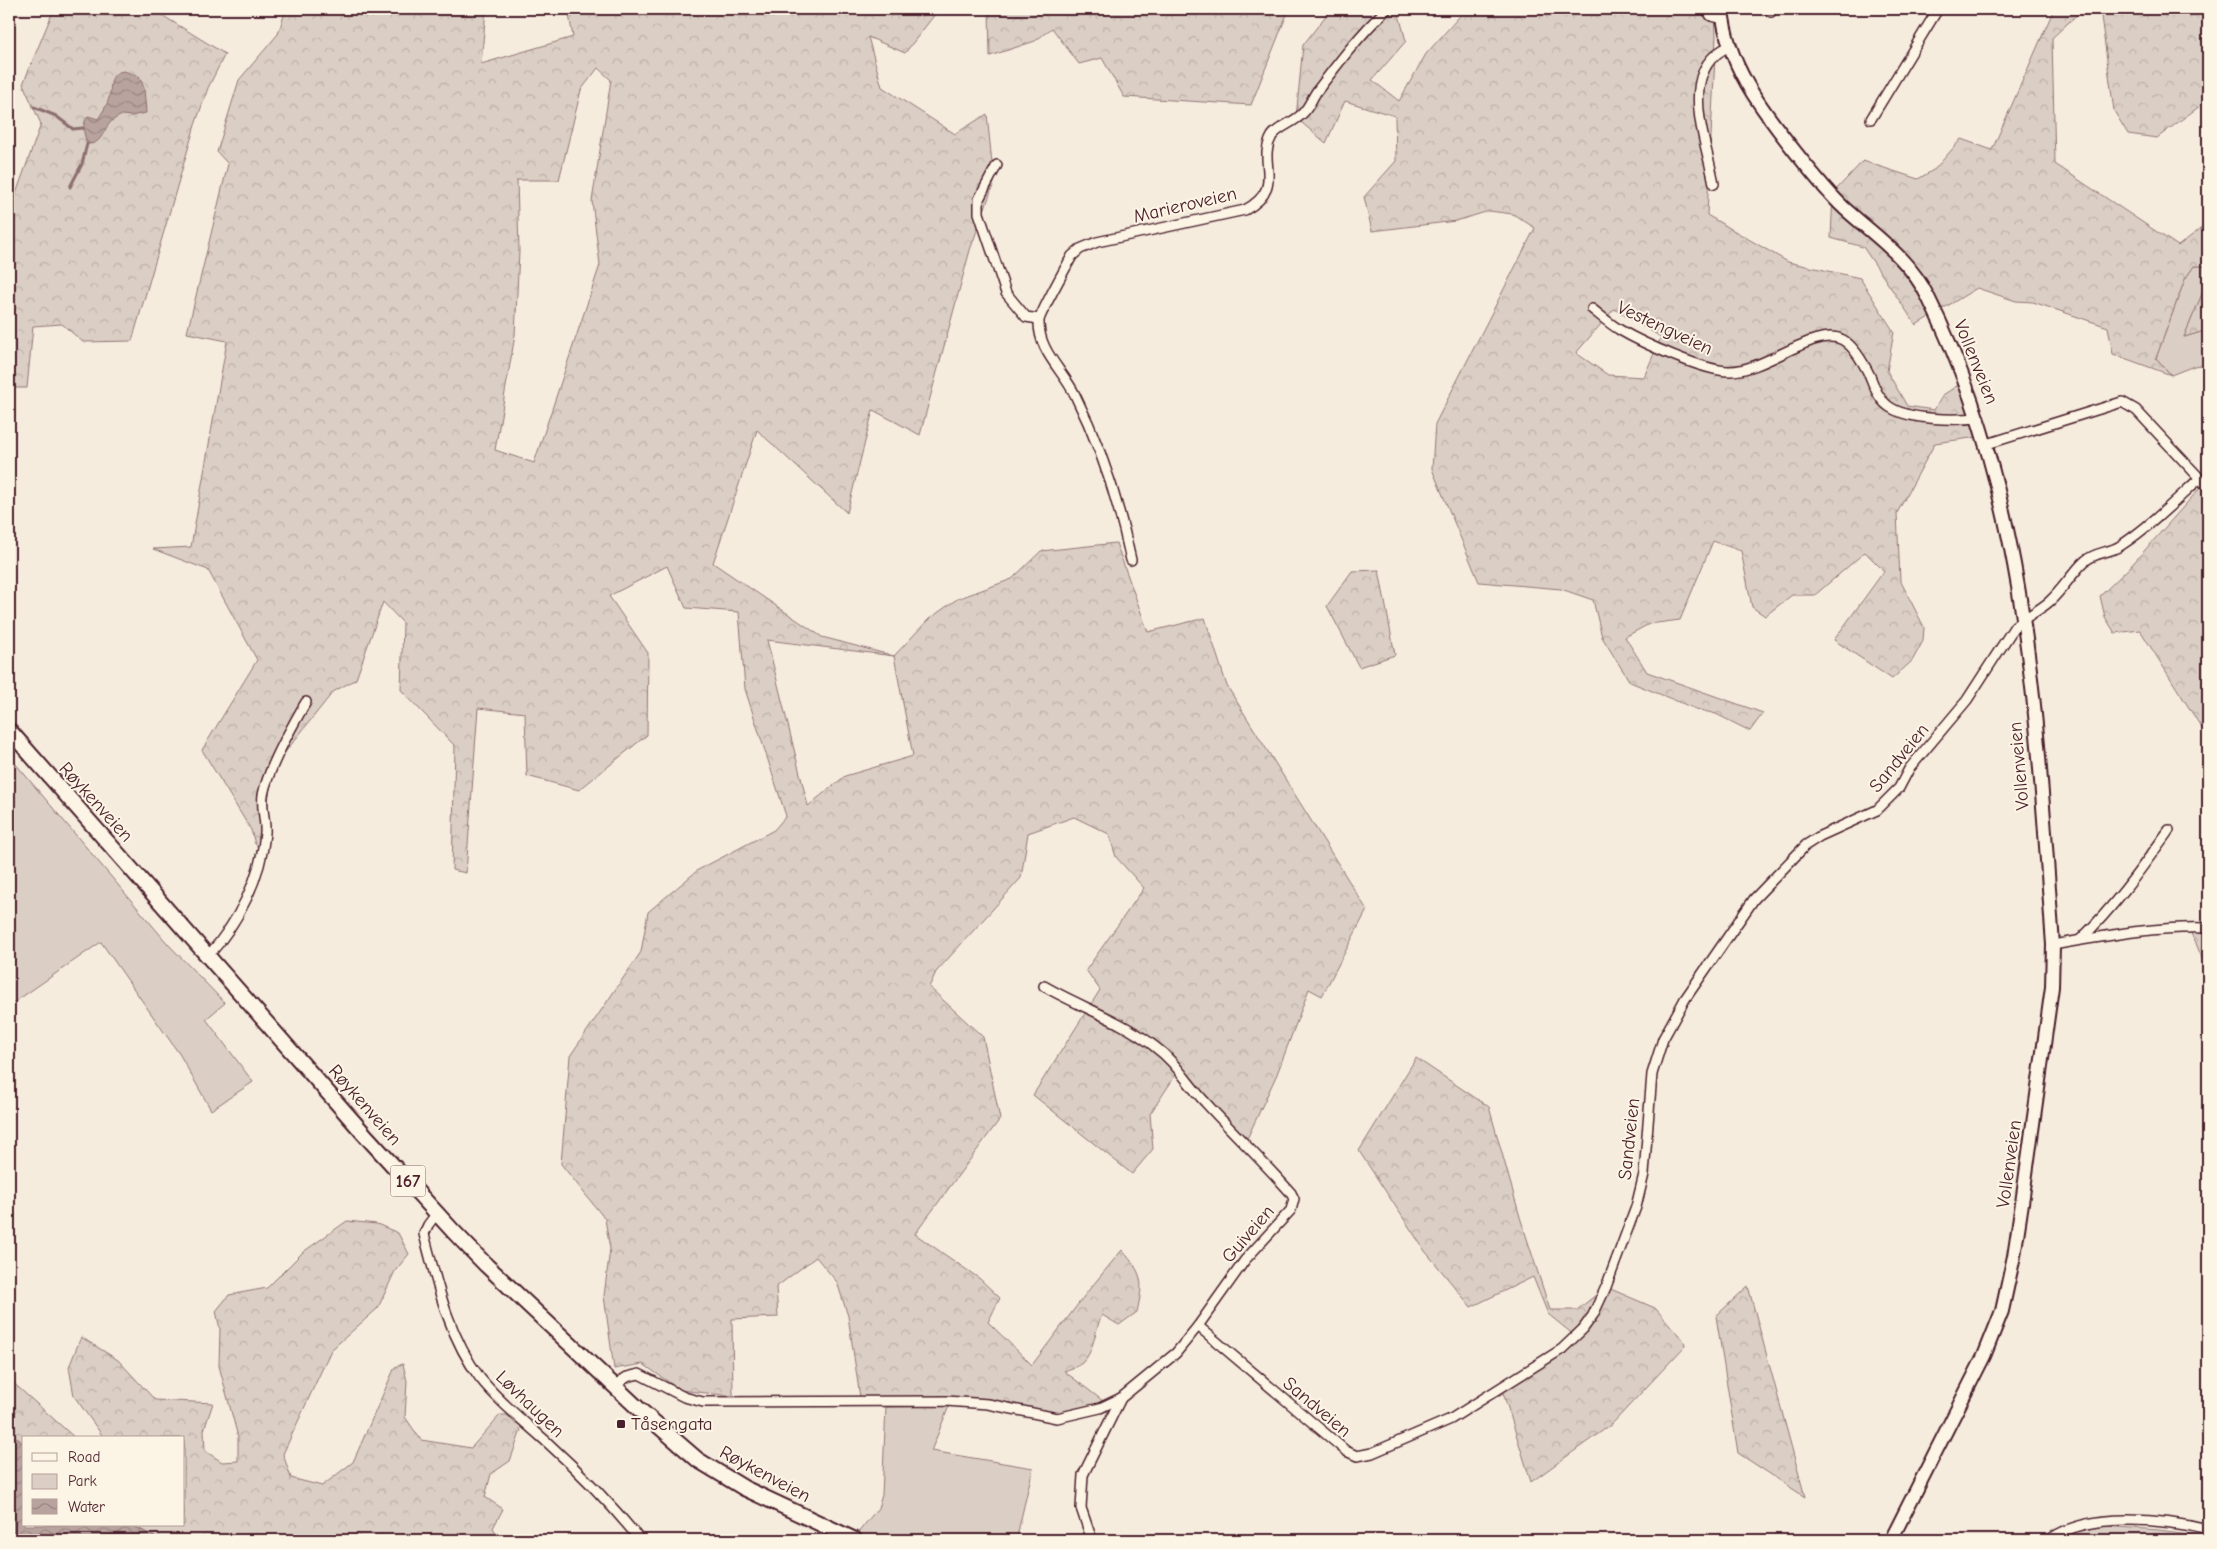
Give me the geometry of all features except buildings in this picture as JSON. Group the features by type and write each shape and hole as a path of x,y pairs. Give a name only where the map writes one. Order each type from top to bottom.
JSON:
{"main road":[{"name":"Vollenveien","path":"1723,14 1737,67 1749,89 1800,158 1837,201 1892,248 1917,276 1937,316 1979,418 1987,444 2009,532 2024,618 2054,946 2051,996 2022,1203 2014,1256 2002,1310 1984,1356 1891,1540"},
{"name":"Røykenveien","path":"9,730 437,1213 486,1265 679,1445 724,1477 856,1540"}],"street":[{"name":"Marieroveien","path":"1039,319 1072,256 1080,249 1097,242 1245,210 1256,204 1266,191 1270,176 1268,151 1273,135 1304,111 1316,92 1353,46 1387,9"},
{"path":"1706,9 1711,16 1723,14"},
{"path":"1871,119 1938,9"},
{"path":"1714,184 1699,113 1698,86 1713,58 1730,46"},
{"path":"997,165 979,199 979,212 983,229 1006,294 1026,317 1039,319 1049,355 1074,393 1118,502 1130,560"},
{"name":"Vestengveien","path":"1592,309 1620,330 1703,368 1730,372 1770,361 1798,345 1826,335 1842,340 1864,365 1880,398 1892,409 1948,421 1979,418"},
{"path":"1987,444 2122,402 2136,410 2208,487"},
{"path":"2024,618 2049,602 2068,584 2084,561 2095,555 2115,550 2144,531 2199,479"},
{"name":"Sandveien","path":"1198,1326 1338,1445 1357,1456 1372,1453 1451,1419 1562,1349 1583,1329 1593,1315 1606,1287 1636,1206 1644,1174 1652,1074 1664,1039 1685,999 1754,900 1806,845 1820,836 1878,810 1899,788 1908,769 1968,700 2015,626 2024,618"},
{"path":"208,956 234,924 246,900 265,835 263,796 284,744 306,702"},
{"path":"2080,941 2104,917 2134,880 2168,830"},
{"path":"2054,946 2176,927 2208,928"},
{"name":"Guiveien","path":"1044,986 1131,1029 1155,1046 1175,1064 1203,1101 1256,1153 1292,1193 1294,1199 1291,1210 1244,1260 1198,1326 1176,1353 1121,1398 1083,1475 1081,1508 1092,1540"},
{"name":"Løvhaugen","path":"437,1213 424,1234 446,1313 475,1370 494,1394 604,1496 640,1540"},
{"path":"614,1386 627,1377 638,1374 684,1397 703,1402 946,1401 988,1404 1057,1418 1094,1410 1121,1398"},
{"path":"2049,1540 2070,1528 2101,1522 2136,1520 2191,1526 2208,1530"}],"green space":[{"path":"54,9 152,9 225,54 208,88 195,125 132,341 83,342 62,324 33,326 27,388 9,388 9,213 41,124 23,84"},
{"path":"286,9 486,9 481,64 573,37 568,9 939,9 905,53 868,37 882,87 955,134 987,114 994,183 970,250 920,435 873,410 847,513 757,430 713,563 822,637 894,656 929,619 957,599 1012,579 1041,551 1116,543 1148,632 1205,618 1227,686 1367,910 1322,996 1309,989 1277,1074 1246,1141 1177,1073 1150,1114 1153,1149 1132,1174 1033,1095 1100,990 1086,970 1144,888 1116,857 1109,834 1074,817 1028,833 1021,878 936,972 929,987 983,1037 1000,1119 915,1234 980,1279 1000,1298 988,1322 1032,1365 1088,1291 1122,1250 1134,1265 1140,1278 1141,1293 1137,1312 1119,1325 1102,1315 1092,1347 1086,1359 1075,1367 1064,1371 1107,1404 1054,1417 979,1405 861,1404 848,1316 837,1282 816,1257 776,1287 778,1317 732,1319 733,1396 680,1390 643,1364 614,1369 604,1296 610,1249 605,1219 561,1164 570,1056 641,952 648,912 698,870 774,830 786,816 745,689 739,612 686,608 667,566 609,596 648,653 647,735 579,790 527,776 525,713 478,708 466,873 452,870 455,746 401,690 403,623 383,602 356,679 333,692 271,770 267,815 258,847 255,844 251,830 202,750 257,660 208,570 153,549 191,547 227,341 187,333 228,164 217,152 239,80 278,34","holes":["598,68 611,80 592,201 600,265 534,463 495,450 515,335 519,251 517,180 559,180 581,90","767,640 894,656 913,756 845,776 808,806"]},
{"path":"989,9 1289,9 1251,105 1124,97 1102,58 1079,64 1052,28 1035,41 990,56"},
{"path":"1331,9 1398,11 1406,41 1372,80 1399,101 1426,54 1466,9 1715,9 1716,37 1707,215 1788,262 1860,278 1894,332 1887,371 1907,406 1934,410 1943,395 1961,383 1978,437 1935,443 1897,513 1900,580 1924,627 1923,641 1912,661 1892,679 1834,640 1884,571 1865,552 1815,595 1792,595 1765,616 1752,607 1741,551 1713,541 1680,620 1649,624 1625,637 1647,672 1763,713 1750,731 1716,714 1696,709 1630,682 1602,637 1593,600 1561,589 1479,582 1432,469 1435,424 1535,228 1513,214 1489,211 1456,221 1372,231 1364,197 1396,161 1395,116 1345,101 1326,143 1296,118 1303,45","holes":["1614,309 1661,337 1644,377 1608,375 1576,353"]},
{"path":"2054,9 2083,9 2052,38 2055,164 2178,246 2208,223 2208,266 2194,266 2185,279 2156,358 2171,375 2113,354 2108,327 2033,302 2016,301 1977,288 1916,325 1863,247 1831,238 1833,193 1863,161 1918,179 1935,169 1961,139 1992,150"},
{"path":"2100,9 2208,9 2208,100 2157,138 2128,134 2114,111"},
{"path":"2194,266 2208,266 2208,280 2184,337 2208,330 2208,364 2194,366 2171,375 2156,358 2185,279"},
{"path":"2208,280 2208,330 2184,337"},
{"path":"2208,479 2208,738 2140,630 2115,633 2105,617 2100,596 2129,568"},
{"path":"1379,570 1395,655 1359,667 1327,606 1352,571"},
{"path":"9,756 168,944 225,1003 206,1019 253,1082 211,1110 180,1055 101,942 9,1006"},
{"path":"2189,926 2208,930 2208,973"},
{"path":"1416,1058 1489,1107 1520,1217 1550,1310 1577,1310 1606,1287 1655,1308 1684,1341 1685,1346 1612,1424 1531,1482 1502,1389 1575,1336 1548,1314 1533,1277 1471,1307 1425,1251 1359,1151"},
{"path":"347,1221 377,1224 398,1233 409,1254 395,1271 378,1308 331,1350 283,1454 291,1478 322,1486 353,1462 395,1367 403,1364 407,1381 405,1417 421,1440 471,1448 500,1415 507,1415 521,1430 510,1461 491,1474 485,1497 503,1509 493,1528 501,1540 160,1540 134,1526 185,1526 185,1436 103,1436 74,1396 69,1367 81,1337 118,1360 155,1400 213,1403 204,1430 205,1451 222,1462 238,1461 238,1437 219,1366 220,1329 216,1311 229,1295 267,1288 303,1252"},
{"path":"1748,1286 1805,1497 1738,1453 1716,1316"},
{"path":"9,1379 73,1436 22,1436 22,1442 9,1431"},
{"path":"949,1406 931,1451 1033,1468 1016,1540 869,1540 857,1534 878,1508 882,1495 886,1407"},
{"path":"2106,1526 2159,1530 2208,1537 2208,1540 2056,1540 2076,1532"}],"water":[{"path":"124,71 139,76 144,88 146,113 131,116 122,115 109,124 101,138 95,143 87,144 84,123 88,116 98,119 108,101 112,78 118,72"},
{"path":"9,1431 22,1442 22,1526 134,1526 160,1540 9,1540"}],"waterway":[{"path":"34,107 56,116 73,129 83,128"},
{"path":"70,187 82,164 87,144"}],"place":[{"name":"Tåsengata","path":"621,1424"}]}
